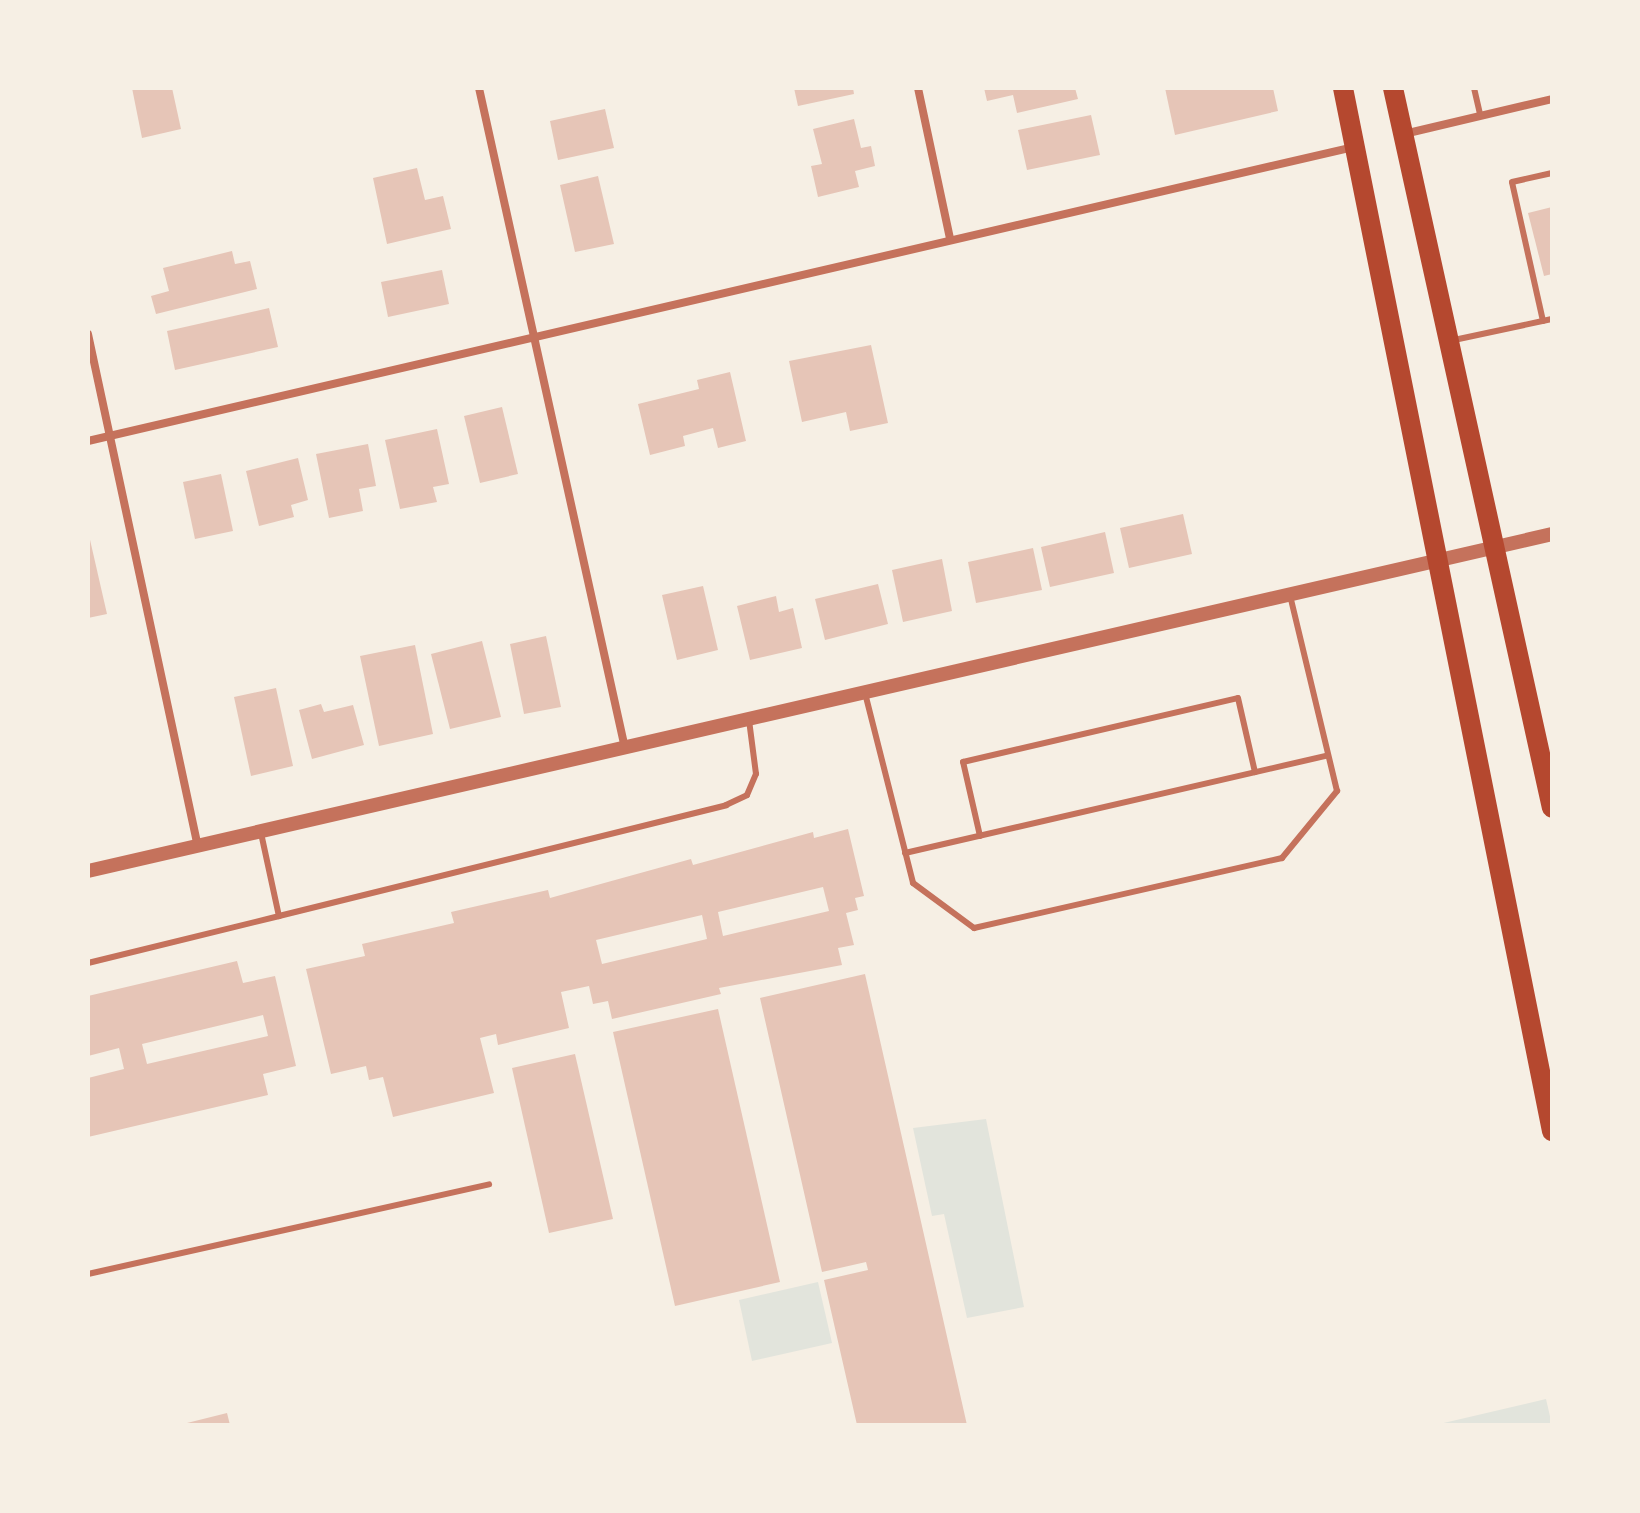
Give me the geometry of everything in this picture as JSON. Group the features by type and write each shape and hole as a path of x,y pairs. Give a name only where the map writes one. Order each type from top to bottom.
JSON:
{"main road":[{"path":"1343,88 1442,559 1552,1131"},
{"path":"1393,88 1497,547 1552,808"}],"street":[{"path":"479,88 625,748"},
{"path":"918,88 950,238"},
{"path":"1403,134 1552,99"},
{"path":"88,441 1356,146"},
{"path":"88,334 198,847"},
{"path":"88,871 1552,534"}],"lane":[{"path":"1474,88 1480,115"},
{"path":"1543,321 1512,182 1552,173"},
{"path":"1450,341 1552,319"},
{"path":"865,693 913,883 974,928 1282,858 1337,791 1290,594"},
{"path":"980,836 963,762 1070,737 1238,698 1255,772"},
{"path":"88,963 726,805 747,795 756,774 749,720"},
{"path":"905,853 1328,755"},
{"path":"261,833 279,916"},
{"path":"88,1274 489,1184"}],"shaded area":[{"path":"986,1119 1024,1307 967,1318 944,1214 932,1216 913,1128"},
{"path":"818,1282 832,1343 752,1361 739,1300"},
{"path":"1546,1399 1552,1425 1435,1425"}],"building":[{"path":"132,88 172,88 181,129 142,138"},
{"path":"794,88 853,88 854,94 798,106"},
{"path":"984,88 1075,88 1078,99 1017,113 1013,95 987,101"},
{"path":"1165,88 1273,88 1278,111 1175,135"},
{"path":"605,109 614,148 558,160 550,121"},
{"path":"1091,115 1100,155 1027,170 1018,130"},
{"path":"854,119 861,148 871,146 875,166 855,171 859,187 818,197 811,166 822,164 813,129"},
{"path":"417,168 425,200 443,196 451,229 387,244 373,178"},
{"path":"598,176 614,244 575,252 560,185"},
{"path":"1552,207 1552,274 1544,276 1528,213"},
{"path":"232,251 235,264 250,261 257,289 156,314 151,296 169,291 163,268"},
{"path":"442,270 449,304 388,317 381,282"},
{"path":"269,308 278,347 175,370 167,331"},
{"path":"871,345 888,423 850,431 846,412 802,422 789,361"},
{"path":"730,372 746,441 718,448 713,428 683,436 685,446 650,455 638,404 699,389 697,380"},
{"path":"502,407 518,474 480,483 464,416"},
{"path":"437,429 449,484 433,487 437,502 400,509 385,440"},
{"path":"368,444 376,486 359,489 363,511 329,518 316,454"},
{"path":"298,458 308,500 291,505 294,517 259,526 246,471"},
{"path":"221,474 233,531 195,539 183,482"},
{"path":"1183,514 1192,554 1129,568 1120,528"},
{"path":"88,531 107,614 88,618"},
{"path":"1105,532 1114,573 1050,587 1041,547"},
{"path":"1033,548 1042,590 976,603 968,562"},
{"path":"942,559 952,611 903,622 892,570"},
{"path":"878,584 888,624 825,640 815,599"},
{"path":"703,586 718,650 677,660 662,595"},
{"path":"776,596 779,612 793,608 802,648 750,660 737,606"},
{"path":"546,636 561,707 524,714 510,644"},
{"path":"482,641 501,717 450,729 431,654"},
{"path":"415,645 433,734 379,746 360,656"},
{"path":"276,688 293,766 251,776 234,697"},
{"path":"321,704 324,712 353,705 364,745 312,759 299,710"},
{"path":"848,829 864,896 855,898 858,910 846,913 854,945 838,948 842,965 719,988 721,994 612,1019 608,1001 593,1004 589,986 561,992 569,1028 498,1045 496,1034 480,1038 494,1093 393,1117 383,1077 369,1080 366,1066 331,1074 306,969 365,956 362,944 454,923 451,912 548,890 550,898 691,859 693,865 813,832 814,838","holes":["823,887 829,911 723,936 718,912","702,915 707,939 602,964 596,940"]},
{"path":"237,961 243,983 275,976 296,1066 263,1074 268,1095 88,1137 88,1078 124,1069 119,1048 88,1056 88,996","holes":["263,1015 268,1036 147,1064 142,1044"]},
{"path":"865,974 967,1425 857,1425 824,1280 868,1270 866,1262 822,1272 760,998"},
{"path":"718,1009 780,1282 675,1306 613,1032"},
{"path":"575,1054 613,1219 549,1233 512,1068"},
{"path":"227,1413 230,1425 183,1425 183,1424"}]}
